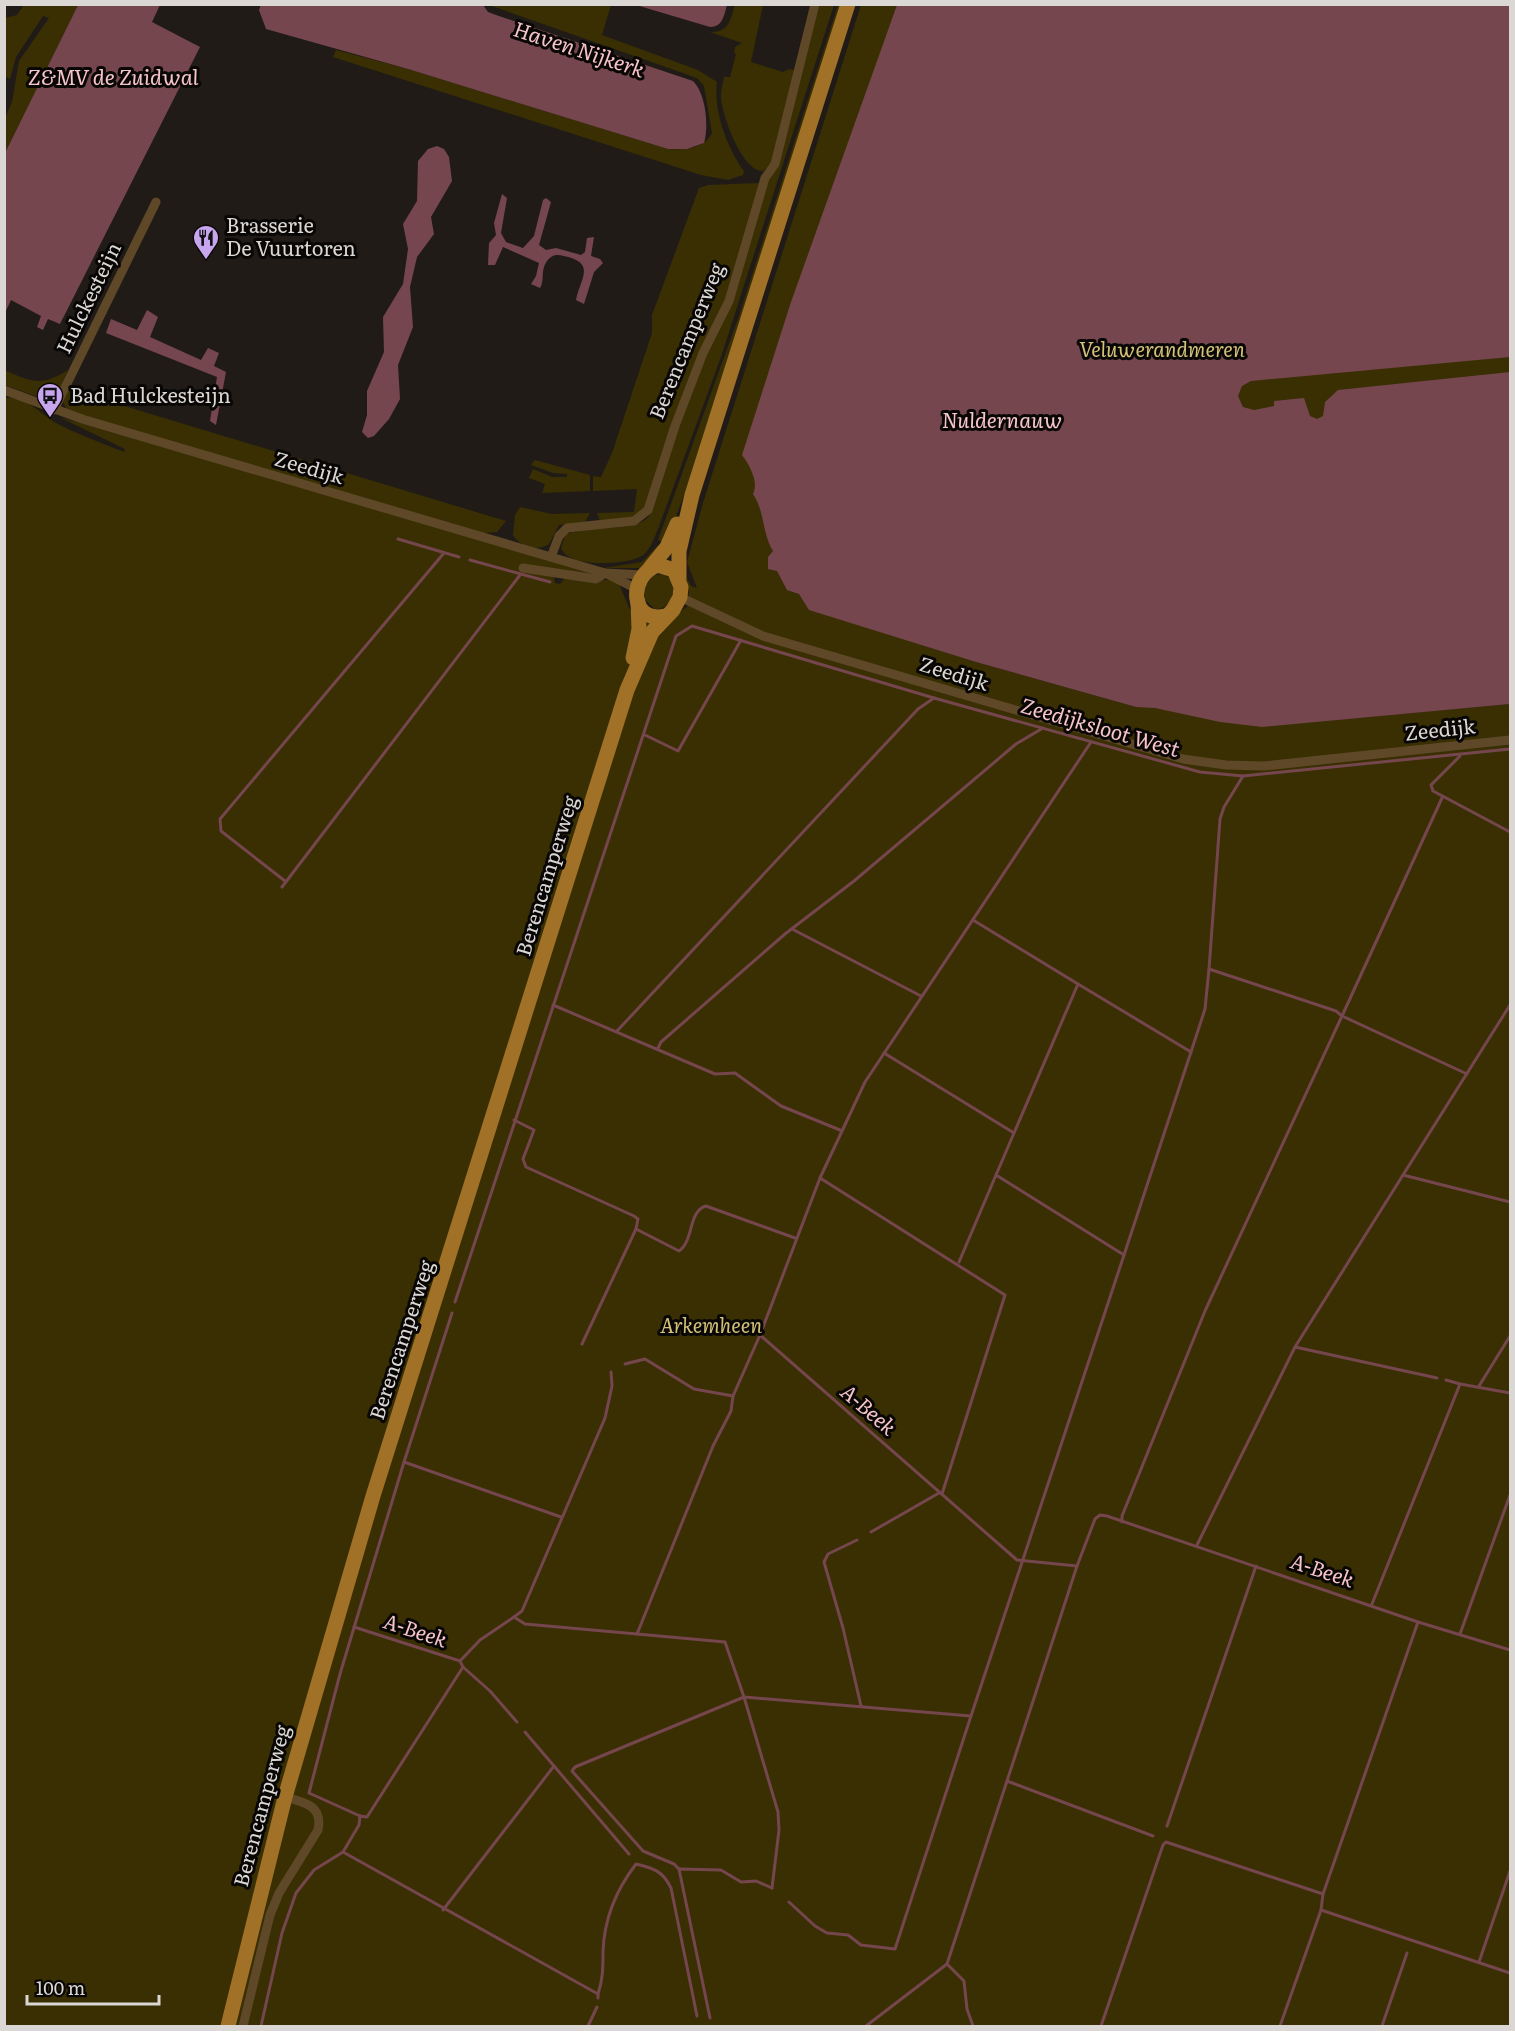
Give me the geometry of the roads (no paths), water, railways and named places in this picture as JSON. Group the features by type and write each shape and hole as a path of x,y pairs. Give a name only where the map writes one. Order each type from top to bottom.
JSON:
{"main road":[{"path":"692,495 667,547 642,583 642,611 651,617 665,616 675,607 680,597 679,551 692,495 848,4"},
{"path":"642,583 667,566 679,578"},
{"name":"Berencamperweg","path":"627,690 639,629 642,583"},
{"name":"Berencamperweg","path":"226,2026 285,1797 373,1497 627,690 652,632 665,616"}],"street":[{"name":"Berencamperweg","path":"551,556 559,536 567,528 634,521 648,510 675,426 703,353 729,301 765,178 775,164 815,4"},
{"name":"Hulckesteijn","path":"54,410 156,202"},
{"name":"Zeedijk","path":"4,390 54,410 315,489 642,583"},
{"name":"Zeedijk","path":"523,568 596,579 605,573 642,583"},
{"name":"Zeedijk","path":"680,597 763,636 1183,759 1226,765 1264,766 1510,740"},
{"path":"243,2026 270,1916 279,1893 318,1830 320,1819 316,1810 308,1803 285,1797"}],"water":[{"name":"Haven Nijkerk","path":"261,4 483,5 488,12 496,15 693,81 704,102 706,128 704,143 687,149 668,149 408,69 266,29 259,10"},
{"name":"Z&MV de Zuidwal","path":"78,5 160,5 152,22 200,47 60,324 48,319 43,330 37,327 41,316 11,300 5,313 5,153"},
{"path":"636,5 727,5 720,23 710,27"},
{"name":"Nuldernauw","path":"897,5 1510,5 1510,357 1251,381 1242,386 1238,396 1243,407 1254,410 1274,406 1274,401 1304,398 1310,416 1317,419 1323,416 1325,402 1338,390 1510,372 1510,704 1262,727 1220,722 1155,708 1136,707 976,662 809,610 799,594 787,590 777,571 768,569 768,557 773,551 769,544 760,508 753,494 755,484 753,474 742,455 791,302"},
{"path":"437,146 444,149 449,157 452,181 431,217 434,234 417,257 410,287 413,327 398,365 400,399 389,419 374,436 368,438 362,432 367,415 367,391 384,352 383,317 403,284 408,249 403,224 417,201 418,161 428,149"},
{"path":"502,194 507,198 501,233 506,242 523,248 534,236 543,200 546,198 551,202 539,245 546,250 556,248 581,255 585,252 587,238 594,237 591,256 600,259 603,263 594,272 584,304 576,300 583,279 583,267 574,259 559,255 551,257 545,264 540,288 531,284 536,276 539,263 503,247 495,265 488,265 489,243 496,235 494,223"},
{"path":"147,310 158,317 150,337 201,360 208,348 219,353 214,366 226,372 216,425 210,421 217,377 106,333 111,319 137,330"}],"waterway":[{"path":"398,539 459,557"},
{"path":"285,881 221,831 220,819 444,553"},
{"path":"470,560 550,582"},
{"path":"282,887 520,575"},
{"name":"Zeedijksloot West","path":"455,1302 676,636 692,626 934,698 1200,772 1243,776 1510,749"},
{"path":"645,735 678,751 741,640"},
{"path":"617,1031 918,709 934,698"},
{"path":"658,1048 661,1042 785,934 854,881 1016,744 1043,728"},
{"path":"760,1335 820,1178 865,1082 1091,742"},
{"path":"1460,756 1431,785 1433,791 1510,832"},
{"path":"1209,969 1220,819 1224,807 1243,776"},
{"path":"1442,798 1342,1016 1467,1074"},
{"path":"884,1053 1014,1133 1078,984 973,920"},
{"path":"792,929 921,996"},
{"path":"1122,1522 1122,1516 1205,1311 1342,1016 1336,1011 1209,969 1205,1009 1191,1052"},
{"path":"1014,1133 996,1175 1124,1255 1191,1052 1078,984"},
{"path":"553,1005 715,1074 735,1073 781,1106 840,1130"},
{"path":"1510,1005 1403,1175 1510,1202"},
{"path":"514,1120 534,1130 523,1159 526,1167 634,1216 638,1219 636,1229 679,1251 687,1240 696,1214 706,1206 795,1238"},
{"path":"959,1262 996,1175"},
{"path":"1197,1545 1295,1347 1403,1175"},
{"path":"820,1178 1005,1295 942,1494"},
{"path":"582,1344 636,1229"},
{"path":"971,1716 1124,1255"},
{"path":"404,1462 452,1313"},
{"name":"A-Beek","path":"354,1627 460,1661 480,1640 514,1617 525,1624 637,1634 713,1446 731,1411 733,1396 760,1335 1017,1560 1077,1566 1095,1519 1100,1515 1107,1516 1418,1622 1510,1650"},
{"path":"1479,1386 1510,1336"},
{"path":"1295,1347 1437,1378"},
{"path":"625,1364 645,1359 694,1389 733,1396"},
{"path":"514,1617 522,1611 605,1418 612,1386 611,1372"},
{"path":"1372,1604 1460,1384 1446,1380"},
{"path":"1460,1384 1510,1393"},
{"path":"460,1661 463,1667 367,1817 309,1793 340,1674 404,1462 561,1517"},
{"path":"871,1532 939,1493"},
{"path":"1460,1634 1510,1495"},
{"path":"857,1540 828,1554 824,1562 843,1628 861,1706"},
{"path":"1007,1781 1077,1566"},
{"path":"1167,1826 1256,1566"},
{"path":"1323,1894 1418,1622"},
{"path":"637,1634 725,1642 744,1697 971,1716 895,1949 861,1945 848,1935 827,1933 815,1926 789,1902"},
{"path":"463,1667 490,1691 517,1722"},
{"path":"679,1869 674,1864 643,1851 572,1771 575,1767 744,1697 778,1812 779,1830 772,1888"},
{"path":"525,1732 554,1766"},
{"path":"443,1910 554,1766 629,1854"},
{"path":"973,2026 967,2009 964,1981 947,1964 1007,1781 1153,1836"},
{"path":"261,2026 282,1933 296,1893 314,1870 343,1852 359,1825 360,1816"},
{"path":"1101,2026 1163,1845 1166,1842 1323,1894 1321,1910 1510,1973"},
{"path":"343,1852 598,1994 598,1998"},
{"path":"598,1994 602,1978 604,1940 612,1905 636,1864 657,1871 671,1888 697,2016"},
{"path":"710,2018 679,1869 721,1870 741,1882 756,1881 772,1888"},
{"path":"1479,1962 1510,1871"},
{"path":"1280,2026 1321,1910"},
{"path":"1382,2026 1407,1953"},
{"path":"866,2026 947,1964"},
{"path":"588,2026 597,2007"}],"place":[{"name":"Brasserie De Vuurtoren","path":"206,261"},
{"name":"Bad Hulckesteijn","path":"50,419"}],"park label":[{"name":"Veluwerandmeren","path":"1162,350"},
{"name":"Arkemheen","path":"711,1326"}]}
